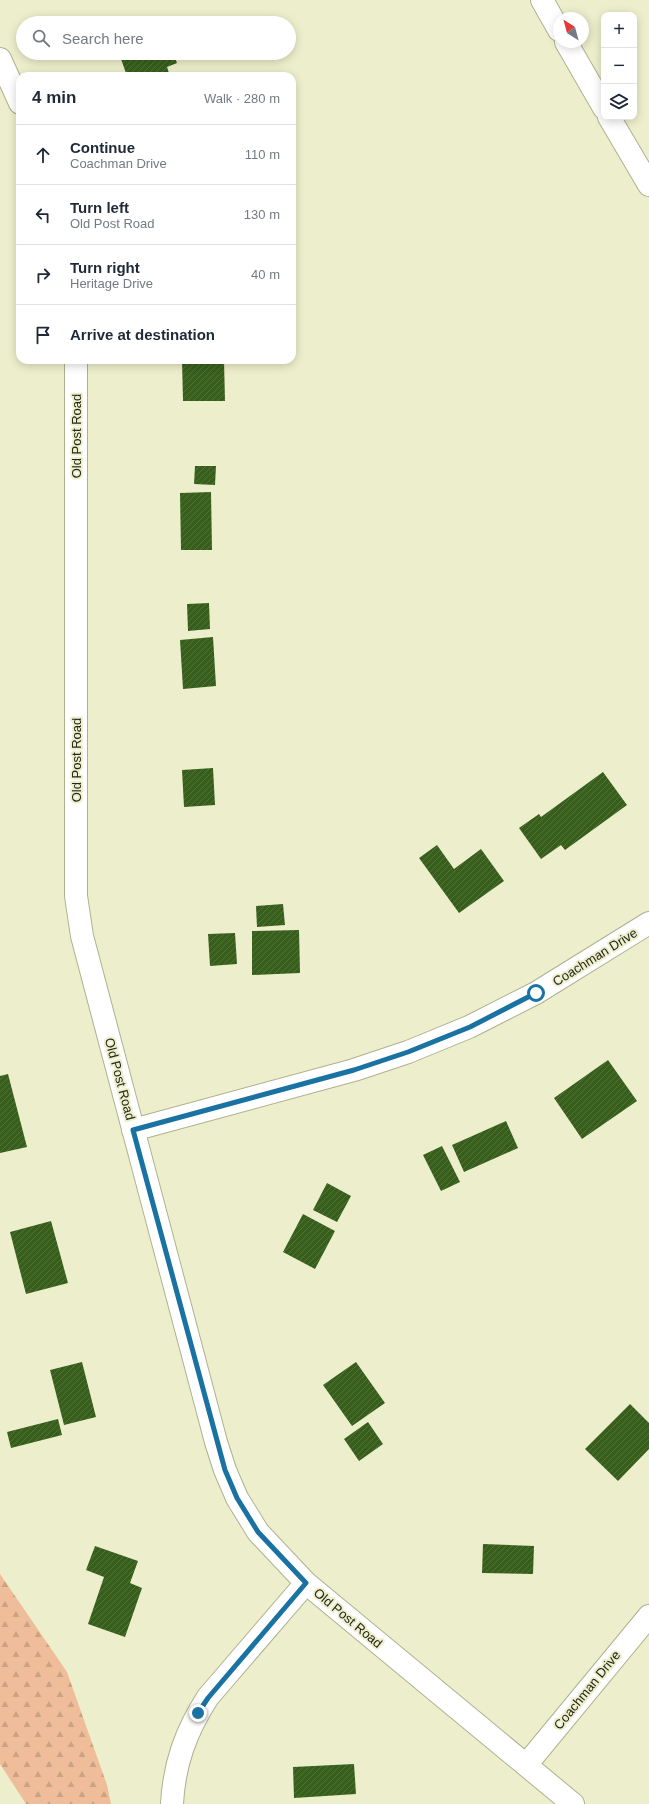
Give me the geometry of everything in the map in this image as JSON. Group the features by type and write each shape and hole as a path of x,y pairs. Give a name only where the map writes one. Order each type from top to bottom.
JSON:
{"street":[{"path":"542,0 553,19"},
{"path":"569,48 601,103"},
{"path":"0,59 16,94"},
{"path":"611,120 649,185"},
{"name":"Old Post Road","path":"76,364 76,896 82,936 225,1470 237,1498 258,1532 306,1583 573,1804"},
{"name":"Coachman Drive","path":"133,1130 354,1070 408,1052 470,1027 536,993 649,923"},
{"path":"172,1804 173,1782 179,1755 198,1713 213,1692 306,1583"},
{"name":"Coachman Drive","path":"526,1765 649,1616"}],"green space":[{"path":"0,1574 67,1672 107,1785 111,1804 26,1804 0,1764"}],"building":[{"path":"121,60 176,60 177,63 167,67 169,72 126,72"},
{"path":"182,364 224,364 225,401 183,401"},
{"path":"195,466 216,466 215,485 194,484"},
{"path":"211,492 212,550 181,550 180,493"},
{"path":"209,603 210,629 188,631 187,604"},
{"path":"213,637 216,686 183,689 180,640"},
{"path":"213,768 215,805 184,807 182,770"},
{"path":"603,772 627,805 565,850 561,845 541,859 519,828 539,814 541,817"},
{"path":"437,845 454,869 481,849 504,881 459,913 419,858"},
{"path":"283,904 285,925 257,927 256,906"},
{"path":"299,930 300,973 252,975 252,931"},
{"path":"235,933 237,964 210,966 208,934"},
{"path":"608,1060 637,1101 582,1139 554,1098"},
{"path":"8,1074 27,1147 0,1153 0,1076"},
{"path":"506,1121 518,1148 464,1172 452,1145"},
{"path":"442,1146 460,1182 441,1191 423,1155"},
{"path":"327,1183 351,1196 337,1222 313,1210"},
{"path":"303,1214 335,1231 315,1269 283,1252"},
{"path":"51,1221 68,1283 26,1294 10,1232"},
{"path":"82,1362 96,1417 64,1425 50,1370"},
{"path":"356,1362 385,1403 352,1426 323,1385"},
{"path":"630,1404 649,1423 649,1449 618,1481 585,1449"},
{"path":"58,1419 62,1435 11,1448 7,1432"},
{"path":"368,1422 383,1444 359,1461 344,1439"},
{"path":"483,1544 534,1546 533,1574 482,1573"},
{"path":"95,1546 138,1561 130,1583 142,1588 125,1637 88,1624 104,1577 86,1570"},
{"path":"354,1764 356,1794 294,1798 293,1767"}],"route":[{"path":"198,1713 208,1698 306,1583 258,1532 237,1498 225,1470 216,1442 133,1130 354,1070 408,1052 470,1027 536,993"}]}
